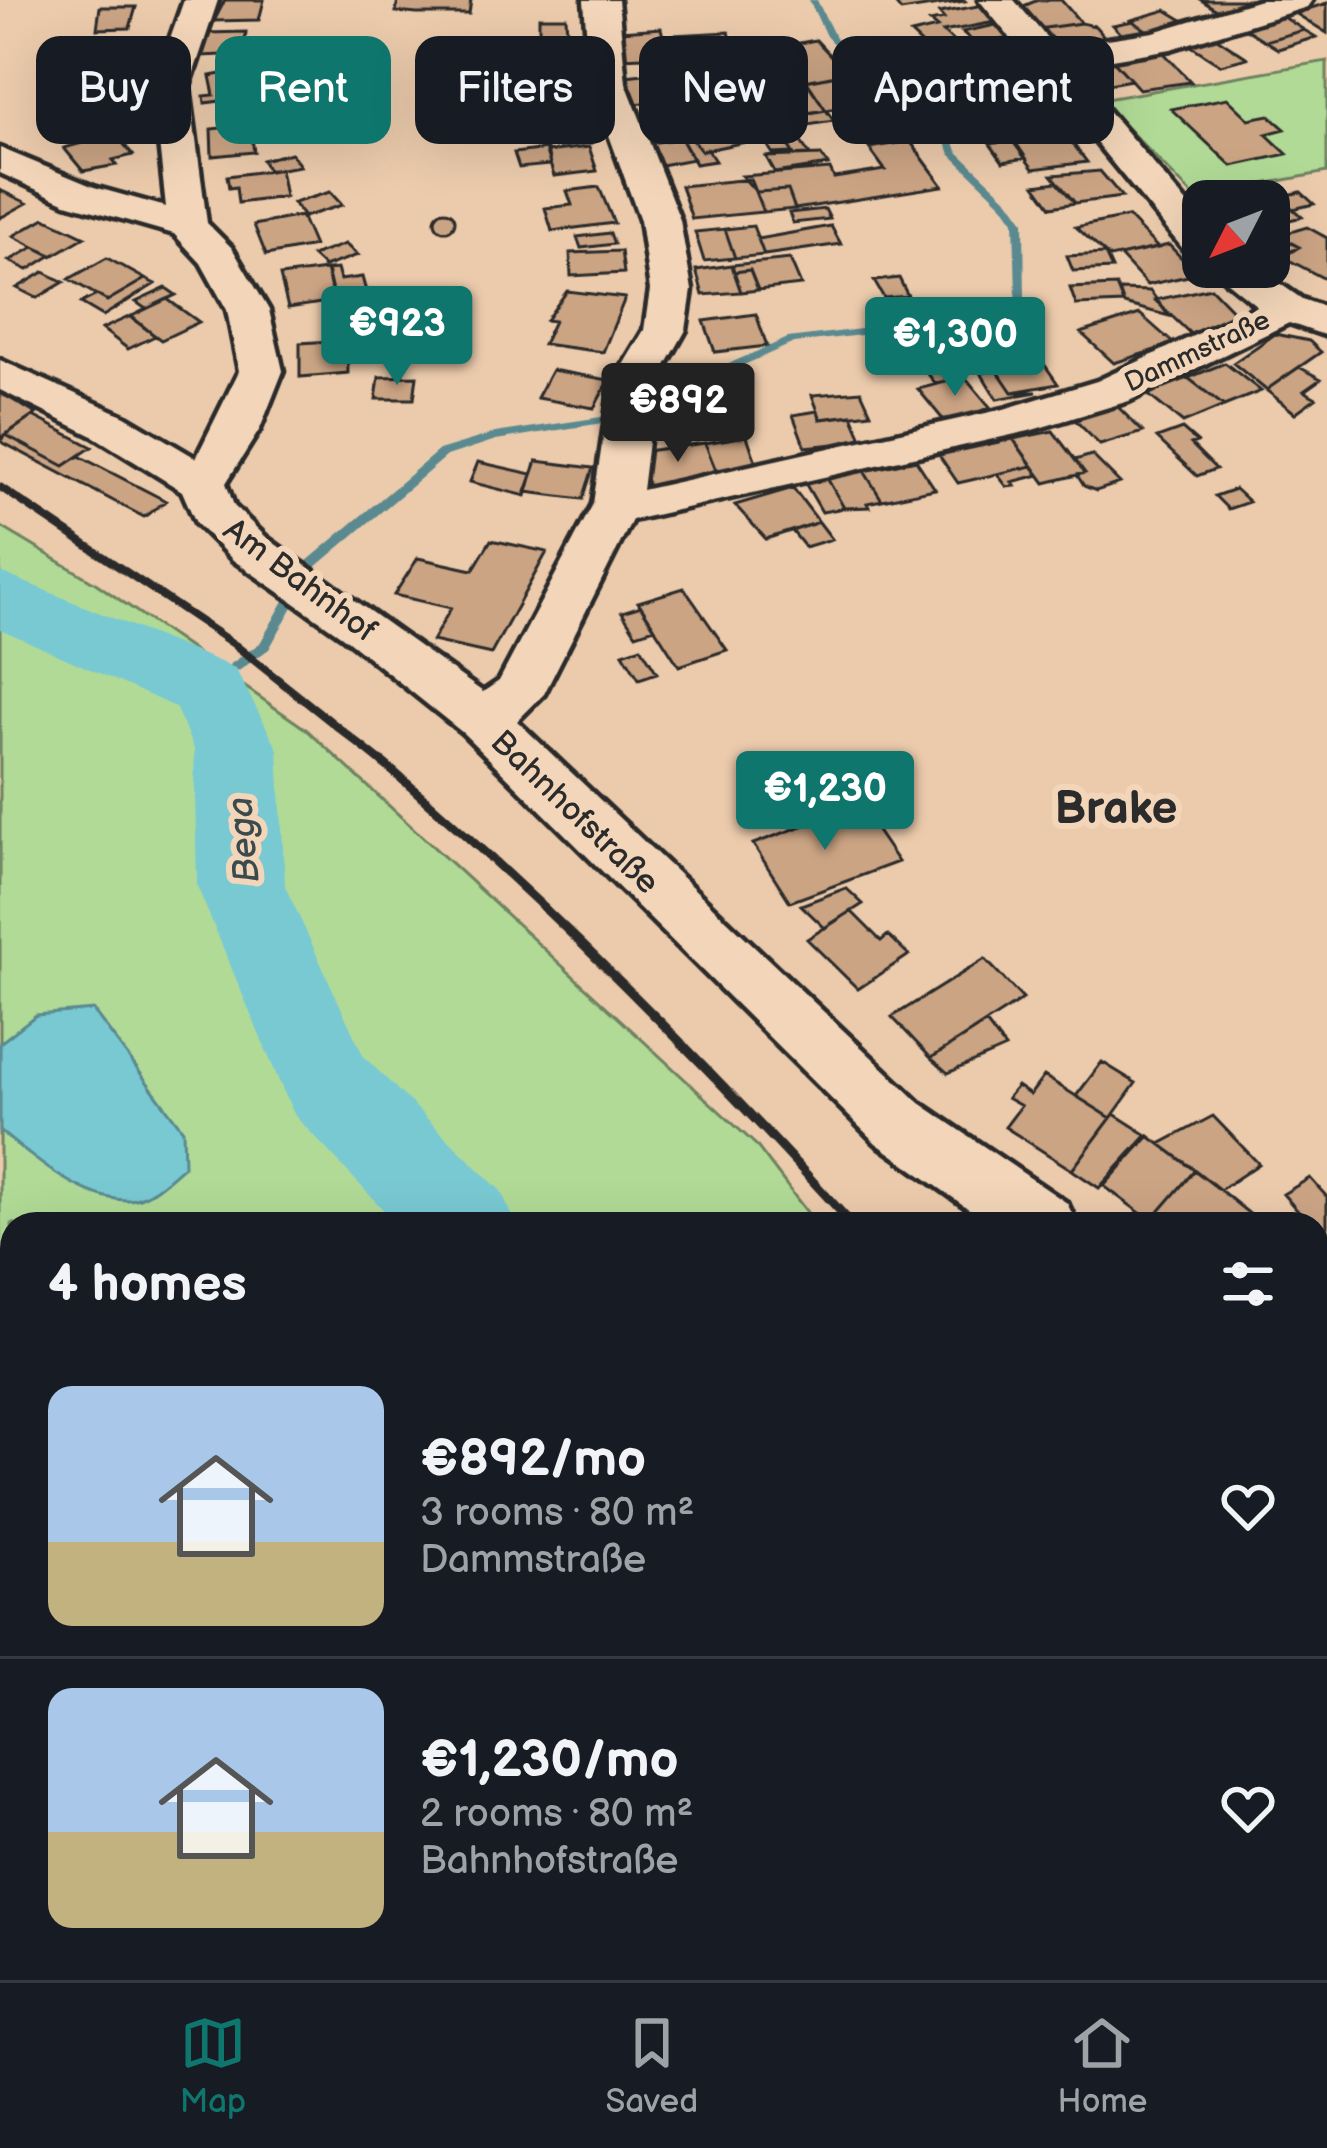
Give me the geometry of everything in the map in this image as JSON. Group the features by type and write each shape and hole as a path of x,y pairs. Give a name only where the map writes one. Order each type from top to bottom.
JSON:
{"street":[{"path":"188,226 171,87 201,0"},
{"name":"Bahnhofstraße","path":"601,0 608,83 660,220 671,290 665,330 630,408 617,503 518,694 482,719 898,1123 1027,1212"},
{"path":"995,0 1023,36"},
{"path":"1114,48 1159,41 1295,0"},
{"path":"1114,144 1182,223"},
{"path":"0,159 80,195 188,226 218,257 248,310 261,371 238,429 203,483"},
{"path":"1262,288 1307,316"},
{"name":"Dammstraße","path":"617,503 644,506 1013,421 1113,391 1307,316"},
{"name":"Am Bahnhof","path":"0,373 109,426 203,483 213,512 250,549 360,624 482,719"}],"green space":[{"path":"1327,61 1327,172 1284,180 1182,180 1182,185 1114,114 1114,98"},
{"path":"0,526 97,584 307,730 756,1145 807,1212 0,1212"}],"water":[{"path":"93,1010 183,1130 184,1166 134,1199 109,1198 75,1185 0,1131 0,1043 36,1015"}],"building":[{"path":"225,0 264,0 259,20 214,21"},
{"path":"398,0 471,0 469,14 417,14 396,12"},
{"path":"892,0 964,0 965,1 901,11"},
{"path":"1038,0 1061,0 1081,23 1038,29 1021,7"},
{"path":"1201,0 1257,0 1258,1 1220,12"},
{"path":"1327,3 1327,33 1295,13"},
{"path":"983,5 1000,21 943,32 947,36 911,34 937,28 930,22 944,19 939,13"},
{"path":"100,7 136,7 130,28 97,29"},
{"path":"1166,10 1186,22 1151,33 1131,20"},
{"path":"1282,16 1304,30 1265,41 1244,28"},
{"path":"539,17 566,17 567,33 539,33"},
{"path":"1133,21 1149,32 1124,37 1113,25"},
{"path":"1081,23 1095,26 1104,36 1044,36 1038,29"},
{"path":"996,25 1008,36 967,36 962,32"},
{"path":"661,28 663,36 639,36 639,57 622,58 621,31"},
{"path":"1304,30 1316,37 1278,49 1265,41"},
{"path":"246,32 246,36 215,36 215,55 202,56 207,33"},
{"path":"729,32 730,36 674,36"},
{"path":"1214,36 1247,58 1221,65 1188,44"},
{"path":"816,40 832,57 832,76 808,80 808,41"},
{"path":"1163,52 1191,82 1139,89 1114,59"},
{"path":"1114,61 1131,80 1114,83"},
{"path":"639,74 639,103 634,104 625,76"},
{"path":"215,75 215,102 205,103 204,96 214,95 210,76"},
{"path":"832,76 832,109 826,110 808,81"},
{"path":"808,83 826,110 808,113"},
{"path":"1227,98 1249,119 1269,115 1285,129 1266,134 1287,154 1232,166 1171,109"},
{"path":"826,110 832,121 808,125 808,113"},
{"path":"211,129 215,129 215,144 253,144 254,152 212,156"},
{"path":"124,144 133,155 113,160 117,165 83,171 64,148"},
{"path":"651,144 684,144 693,159 661,165"},
{"path":"684,144 707,149 715,161 695,164"},
{"path":"696,144 736,144 701,151"},
{"path":"767,144 787,144 793,153 773,154"},
{"path":"787,144 802,144 810,155 766,157 793,153"},
{"path":"912,144 943,186 795,209 788,190 756,192 742,176 830,169 834,178 885,170 869,148"},
{"path":"990,144 1017,144 1026,158 1003,162"},
{"path":"1015,144 1073,144 1087,162 1033,169"},
{"path":"589,147 597,171 554,176 546,152"},
{"path":"547,149 550,165 519,168 514,153"},
{"path":"291,153 300,166 269,171 262,160"},
{"path":"821,155 828,165 775,173 766,157"},
{"path":"280,169 285,197 238,203 236,187 229,188 227,176"},
{"path":"1100,171 1122,197 1075,203 1052,175"},
{"path":"750,179 763,212 692,219 681,186"},
{"path":"1057,182 1075,203 1051,207 1035,185"},
{"path":"599,187 614,223 552,231 545,208 572,205 567,191"},
{"path":"0,190 27,203 0,218"},
{"path":"788,190 795,209 763,212 756,192"},
{"path":"330,192 342,205 304,217 293,203"},
{"path":"1301,192 1314,204 1293,209 1290,194"},
{"path":"825,209 830,219 793,223 789,213"},
{"path":"445,211 455,221 445,231 435,221"},
{"path":"301,216 314,246 266,255 254,225"},
{"path":"1128,217 1158,248 1110,258 1076,227"},
{"path":"45,218 85,237 52,256 13,236"},
{"path":"753,226 764,255 735,258 725,229"},
{"path":"831,226 841,244 764,255 758,239"},
{"path":"1307,227 1327,238 1327,280 1290,261 1290,253 1299,247 1290,243 1290,232"},
{"path":"725,229 735,258 704,261 695,232"},
{"path":"610,233 614,244 581,248 577,237"},
{"path":"345,244 358,255 324,267 312,256"},
{"path":"1169,245 1182,258 1182,277 1147,285 1120,256"},
{"path":"34,247 52,255 28,270 9,261"},
{"path":"621,251 624,273 571,276 570,253"},
{"path":"1105,254 1112,269 1073,271 1067,256"},
{"path":"107,258 145,279 107,301 69,279"},
{"path":"790,259 801,285 758,290 750,270 734,272 732,265"},
{"path":"732,265 741,292 703,295 696,270"},
{"path":"337,269 340,280 362,277 367,295 334,300 327,270"},
{"path":"326,270 334,301 288,308 280,276"},
{"path":"750,270 758,290 741,292 734,272"},
{"path":"44,272 64,282 37,298 17,288"},
{"path":"899,278 908,296 884,298 874,281"},
{"path":"145,279 155,284 103,316 81,303 97,295 107,301"},
{"path":"1116,286 1123,303 1076,305 1070,288"},
{"path":"166,288 176,295 146,309 136,302"},
{"path":"1211,288 1239,317 1198,341 1155,300"},
{"path":"1119,290 1150,291 1169,316 1124,304"},
{"path":"567,291 625,298 603,352 543,344 554,321 546,320"},
{"path":"167,299 199,322 161,340 130,317"},
{"path":"756,314 767,346 715,352 704,321"},
{"path":"1140,314 1174,344 1114,363 1081,333"},
{"path":"131,316 155,336 128,349 102,329"},
{"path":"1275,334 1309,341 1321,352 1266,390 1233,363"},
{"path":"347,340 348,373 300,377 300,343"},
{"path":"991,345 999,358 1035,351 1058,384 1012,392 997,370 981,373 965,349"},
{"path":"952,361 965,377 936,384 923,368"},
{"path":"1225,363 1261,391 1224,406 1188,378"},
{"path":"1299,367 1321,379 1304,391 1316,398 1295,413 1266,390"},
{"path":"552,370 609,380 594,408 537,398"},
{"path":"997,370 1012,392 1037,392 997,399 981,373"},
{"path":"417,376 414,399 376,399 379,377"},
{"path":"965,377 991,408 945,422 918,389"},
{"path":"1188,378 1224,406 1183,423 1147,394"},
{"path":"861,391 871,413 821,419 812,395"},
{"path":"0,392 36,414 0,438"},
{"path":"1117,406 1143,432 1100,445 1074,419"},
{"path":"818,411 820,419 852,415 863,441 805,447 793,415"},
{"path":"33,416 92,447 64,466 6,435"},
{"path":"1182,429 1216,469 1197,476 1157,438"},
{"path":"1053,431 1085,473 1045,483 1013,439"},
{"path":"6,435 64,466 79,456 166,501 144,517 0,441"},
{"path":"747,436 758,468 719,478 705,443"},
{"path":"1013,439 1032,466 958,483 939,455"},
{"path":"705,443 719,478 649,488 638,452"},
{"path":"1092,455 1120,483 1096,491 1084,486 1077,475 1085,473 1075,460"},
{"path":"916,460 935,489 882,500 864,471"},
{"path":"537,461 593,468 583,499 526,492"},
{"path":"478,462 532,474 526,496 470,482"},
{"path":"1032,466 1039,475 1012,482 1015,486 1007,487 997,474"},
{"path":"864,471 882,500 867,503 869,507 844,508 827,478"},
{"path":"827,478 844,508 822,512 805,483"},
{"path":"793,488 819,522 766,539 735,505"},
{"path":"1235,489 1249,502 1228,509 1215,496"},
{"path":"819,522 832,539 805,547 792,531"},
{"path":"491,540 547,552 491,654 432,641 451,608 394,595 418,558 473,570"},
{"path":"684,588 727,650 679,666 638,602"},
{"path":"641,606 655,628 636,634 622,612"},
{"path":"641,647 657,673 639,679 623,653"},
{"path":"859,805 898,862 790,902 753,844"},
{"path":"846,888 863,904 825,928 801,905"},
{"path":"851,911 881,941 888,935 909,955 858,989 807,939"},
{"path":"985,959 1023,999 931,1058 892,1017"},
{"path":"986,1023 1005,1048 948,1073 931,1058"},
{"path":"1102,1062 1136,1083 1111,1118 1076,1096"},
{"path":"1044,1076 1111,1118 1072,1170 1005,1127 1021,1106 1007,1098 1017,1086 1030,1095"},
{"path":"1114,1114 1147,1135 1099,1188 1072,1170"},
{"path":"1213,1116 1259,1164 1220,1190 1160,1144"},
{"path":"1149,1136 1195,1170 1159,1212 1139,1212 1104,1186"},
{"path":"1195,1170 1247,1212 1159,1212"},
{"path":"1310,1178 1327,1197 1327,1212 1299,1212 1283,1194"}],"waterway":[{"path":"206,688 265,646 310,565 443,453 495,437 611,419 792,340 861,332 960,333 993,320 1021,298 1019,221 1006,202 953,152 938,111 926,95 853,60 830,36 813,0"},
{"name":"Bega","path":"0,598 206,688 236,749 241,886 329,1086 453,1212"}],"railway":[{"path":"0,487 235,645 384,764"},
{"path":"381,761 624,985 841,1212"}],"district":[{"name":"Brake","path":"1116,807"}]}
